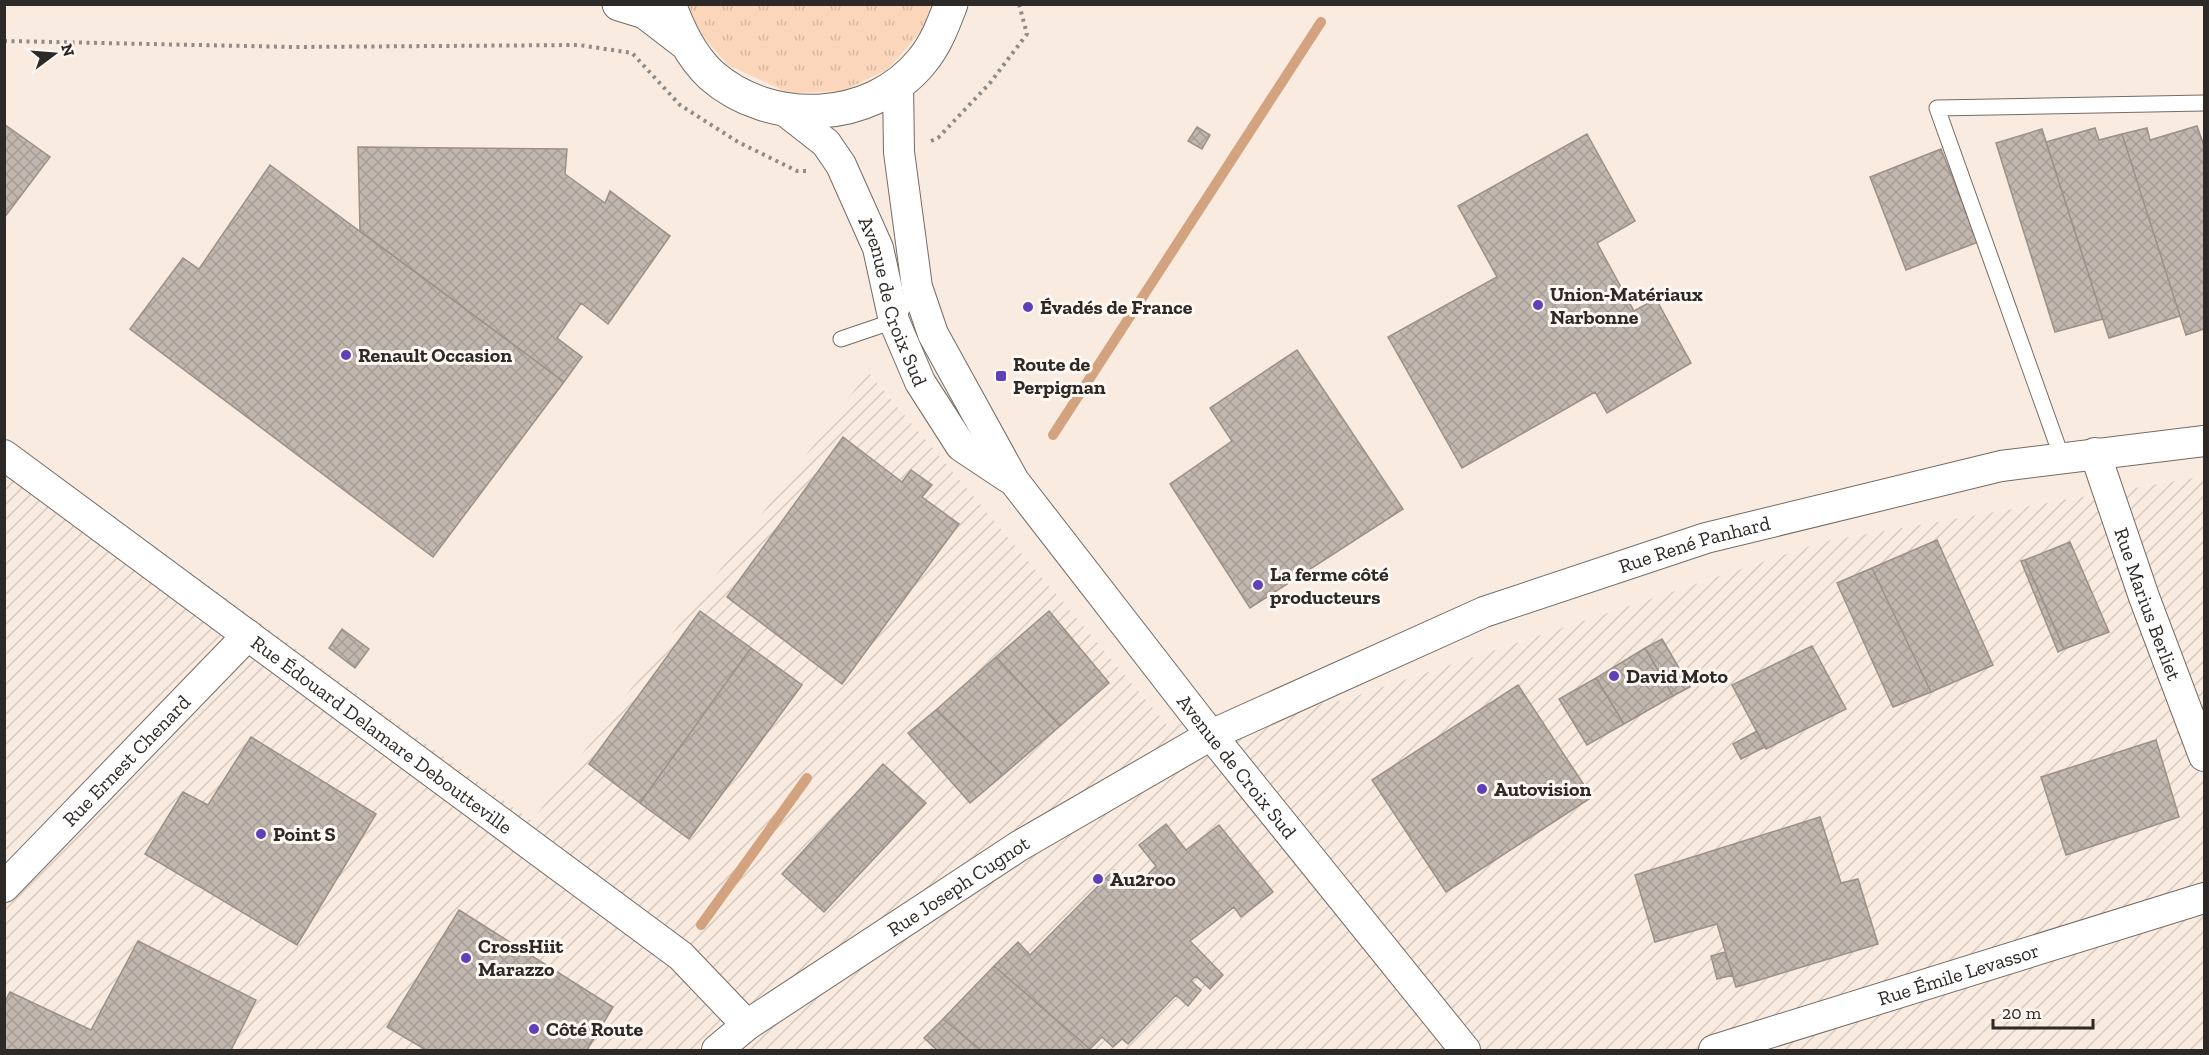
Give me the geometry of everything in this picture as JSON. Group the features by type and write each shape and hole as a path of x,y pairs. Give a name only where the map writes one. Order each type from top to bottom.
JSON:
{"main road":[{"path":"619,4 645,12 684,42 711,75 745,98 785,111 825,112 864,103 898,84 921,63 938,38 970,4"},
{"path":"669,4 684,42"},
{"path":"938,38 951,4"}],"street":[{"name":"Avenue de Croix Sud","path":"898,84 899,153 917,287 933,334 1014,481 1211,735 1464,1050"},
{"name":"Avenue de Croix Sud","path":"785,111 826,143 841,165 878,248 894,321 920,382 961,446 1014,481"},
{"name":"Rue René Panhard","path":"1211,735 1484,612 1706,538 2001,466 2205,441"},
{"name":"Rue Marius Berliet","path":"2096,453 2144,597 2205,756"},
{"name":"Rue Édouard Delamare Deboutteville","path":"4,455 681,956 747,1025"},
{"name":"Rue Ernest Chenard","path":"4,887 248,635"},
{"name":"Rue Joseph Cugnot","path":"717,1050 747,1025 1019,846 1211,735"},
{"name":"Rue Émile Levassor","path":"1714,1050 2205,898"}],"lane":[{"path":"2062,458 1937,108 2205,103"},
{"path":"841,339 894,321 917,287"}],"path":[{"path":"899,153 938,138 990,83 1027,34 1019,4"},
{"path":"4,41 294,47 579,45 632,53"}],"shaded area":[{"path":"5,5 2204,5 2204,476 1826,541 1343,700 1168,726 868,372 532,822 5,436"},
{"path":"868,372 1168,726 1343,700 1826,541 2204,476 2204,1050 5,1050 4,436 532,821"}],"green space":[{"path":"688,5 931,5 923,29 887,70 842,91 789,93 728,65 700,33"}],"building":[{"path":"4,124 50,157 4,218"},
{"path":"2197,126 2204,146 2204,329 2186,335 2122,134 2147,128 2150,140"},
{"path":"1197,127 1210,135 1202,149 1188,141"},
{"path":"2095,128 2099,140 2122,134 2180,316 2109,338 2046,142"},
{"path":"2042,129 2103,319 2055,332 1996,143"},
{"name":"Union-Matériaux Narbonne","path":"1587,134 1635,221 1597,243 1634,311 1656,299 1691,363 1607,413 1595,392 1462,468 1388,337 1497,277 1458,206"},
{"name":"Renault Occasion","path":"358,147 567,149 565,174 605,203 610,191 670,236 608,324 581,303 557,338 582,357 564,382 360,231"},
{"path":"1941,149 1978,242 1906,270 1870,177"},
{"name":"Renault Occasion","path":"270,165 564,382 433,557 130,329 183,258 199,269"},
{"path":"1297,350 1403,509 1250,608 1170,484 1232,441 1210,408"},
{"path":"843,437 902,482 911,470 932,485 922,497 959,524 842,684 727,597"},
{"path":"1937,540 1993,665 1931,692 1872,568"},
{"path":"2070,542 2109,632 2064,649 2025,560"},
{"path":"2025,560 2064,649 2058,652 2021,561"},
{"path":"1872,568 1931,692 1893,707 1837,583"},
{"path":"700,611 751,648 640,803 589,764"},
{"path":"1049,611 1109,683 1060,726 996,657"},
{"path":"342,629 369,649 355,668 329,648"},
{"path":"1662,639 1690,687 1673,696 1645,648"},
{"path":"1812,646 1846,709 1766,749 1732,685"},
{"path":"751,648 802,685 689,839 640,803"},
{"path":"1645,648 1673,696 1624,724 1596,678"},
{"path":"996,657 1060,726 1003,775 936,710"},
{"path":"1596,678 1624,724 1587,745 1559,699"},
{"name":"Autovision","path":"1518,685 1592,797 1446,892 1372,780"},
{"path":"936,710 1003,775 970,803 908,733"},
{"path":"1757,731 1765,747 1741,759 1733,744"},
{"name":"Point S","path":"251,737 376,814 297,945 145,854 183,792 208,805"},
{"path":"2156,740 2179,817 2066,855 2041,777"},
{"path":"883,764 926,803 824,912 782,874"},
{"path":"1820,817 1841,883 1858,879 1878,944 1736,987 1717,924 1655,942 1635,875"},
{"path":"1166,824 1186,850 1219,825 1273,892 1241,917 1234,907 1190,941 1223,975 1210,989 1196,976 1191,981 1201,990 1188,1006 1176,995 1128,1044 1122,1039 1113,1047 1102,1037 1090,1049 994,966 1018,942 1030,955 1114,870 1133,890 1156,866 1139,845"},
{"path":"459,910 613,1007 587,1050 426,1050 387,1027"},
{"path":"138,941 256,1000 231,1050 4,1050 4,1003 10,992 91,1030"},
{"path":"1725,952 1733,975 1717,979 1711,956"},
{"path":"994,966 1090,1049 981,1050 943,1019"},
{"path":"943,1019 981,1050 937,1050 924,1038"}],"waterway":[{"path":"1053,435 1321,22"},
{"path":"701,925 807,778"}],"place":[{"name":"Union-Matériaux Narbonne","path":"1538,305"},
{"name":"Évadés de France","path":"1028,307"},
{"name":"Renault Occasion","path":"346,355"},
{"name":"Route de Perpignan","path":"1001,376"},
{"name":"La ferme côté producteurs","path":"1258,585"},
{"name":"David Moto","path":"1614,676"},
{"name":"Autovision","path":"1482,789"},
{"name":"Point S","path":"261,834"},
{"name":"Au2roo","path":"1098,879"},
{"name":"CrossHiit Marazzo","path":"466,958"},
{"name":"Côté Route","path":"534,1029"}]}
